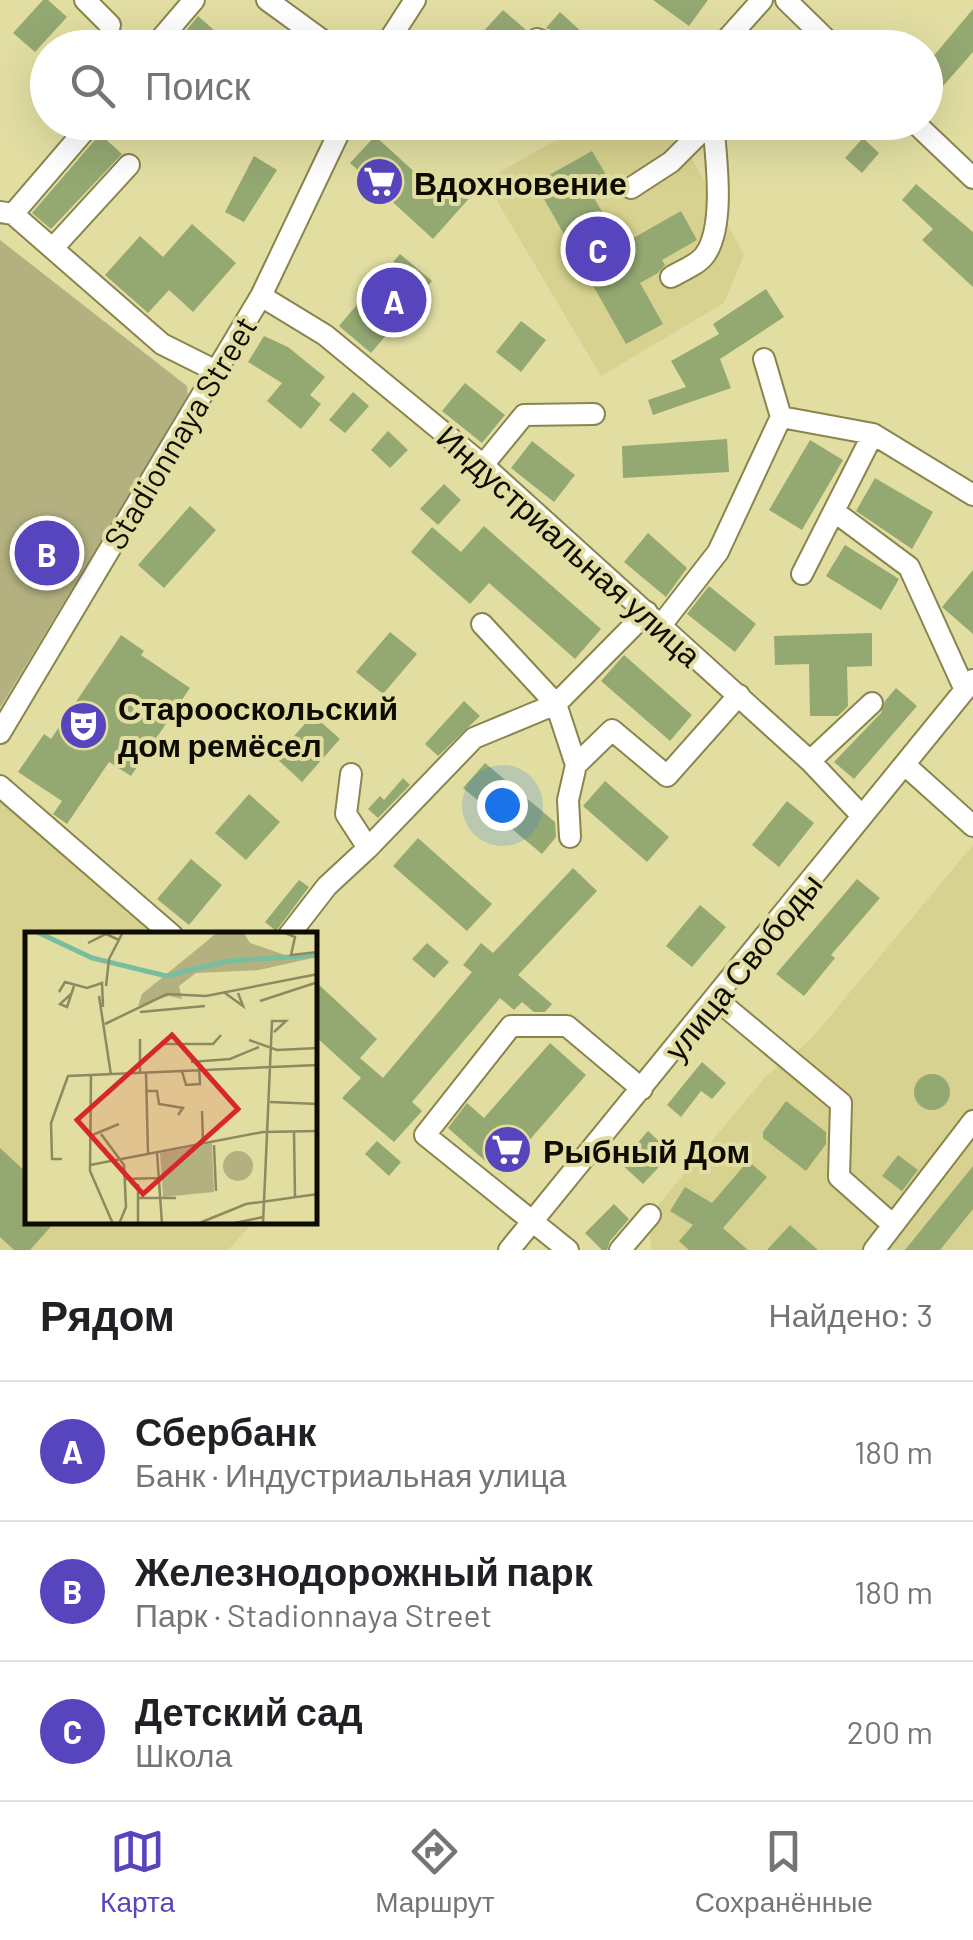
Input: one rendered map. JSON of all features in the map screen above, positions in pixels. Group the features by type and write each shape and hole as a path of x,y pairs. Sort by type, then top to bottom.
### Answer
{"street":[{"path":"84,0 110,25"},
{"path":"168,30 194,0"},
{"path":"267,0 309,30"},
{"path":"396,30 415,0"},
{"path":"736,30 762,0"},
{"path":"786,0 817,30"},
{"path":"75,140 6,213 54,248 162,344 214,370"},
{"name":"Stadionnaya Street","path":"0,734 261,296 335,140"},
{"path":"630,188 671,162 694,140"},
{"path":"670,277 703,257 716,232 714,140"},
{"path":"933,140 973,178"},
{"path":"54,248 129,165"},
{"name":"Индустриальная улица","path":"261,296 325,335 483,465 738,695 862,816"},
{"path":"291,932 328,886 474,738 556,704 654,618 718,552 781,417 764,359"},
{"path":"483,465 524,416 594,414"},
{"path":"781,417 873,434 973,495"},
{"path":"802,574 873,434"},
{"path":"835,512 909,567 969,685"},
{"path":"482,624 556,704 576,765 568,800 570,838"},
{"name":"улица Свободы","path":"509,1250 969,685"},
{"path":"576,765 612,730 666,776 738,695"},
{"path":"810,762 872,703"},
{"path":"905,765 973,826"},
{"path":"350,774 346,814 368,848"},
{"path":"0,786 169,932"},
{"path":"716,999 841,1103 839,1177 893,1225"},
{"path":"568,1250 425,1135 511,1026 567,1026 642,1089"},
{"path":"874,1250 973,1122"},
{"path":"620,1250 650,1215"}],"shaded area":[{"path":"556,140 682,140 744,255 724,303 601,376 485,181"},
{"path":"0,240 187,386 188,397 0,708"},
{"path":"0,798 157,932 25,932 25,1225 251,1225 228,1250 0,1250"},
{"path":"973,845 973,1250 651,1250 650,1215 766,1076 810,1040"}],"building":[{"path":"43,0 67,17 55,30 30,30 30,48 13,33"},
{"path":"653,0 708,0 689,26"},
{"path":"973,9 973,52 943,86 943,45"},
{"path":"503,10 526,30 485,30"},
{"path":"560,12 580,30 551,30 546,28"},
{"path":"198,16 214,30 187,30"},
{"path":"95,140 107,140 122,154 51,229 32,213"},
{"path":"371,140 379,140 441,196 455,180 472,195 433,239 350,163"},
{"path":"861,140 879,153 862,173 845,158"},
{"path":"592,151 608,178 589,189 621,245 681,211 697,240 662,260 665,265 658,273 640,283 663,324 626,344 535,183"},
{"path":"254,156 277,170 244,222 225,212"},
{"path":"916,184 973,232 973,287 922,240 933,229 902,200"},
{"path":"192,224 236,263 193,312 169,290 148,313 105,275 140,236 163,257"},
{"path":"400,254 432,281 371,353 339,326"},
{"path":"766,289 784,317 720,359 731,388 653,415 648,400 686,387 671,361 719,334 713,324"},
{"path":"521,321 546,340 521,372 496,352"},
{"path":"264,336 288,347 325,377 310,395 321,404 301,429 267,401 282,383 248,362"},
{"path":"465,383 505,415 482,443 442,411"},
{"path":"353,392 369,406 345,433 329,420"},
{"path":"388,431 408,450 390,468 371,450"},
{"path":"727,439 729,472 623,478 622,446"},
{"path":"810,440 843,460 802,530 769,510"},
{"path":"532,441 575,475 554,502 511,468"},
{"path":"875,478 933,512 912,549 856,511"},
{"path":"444,484 461,500 438,525 420,509"},
{"path":"190,506 216,530 164,588 138,565"},
{"path":"484,526 601,629 575,659 489,583 470,604 411,552 432,527 461,552"},
{"path":"648,533 687,568 666,597 624,562"},
{"path":"845,545 899,579 881,610 826,576"},
{"path":"973,570 973,634 942,607"},
{"path":"709,586 756,624 735,652 687,614"},
{"path":"390,632 417,654 383,694 356,672"},
{"path":"872,633 872,666 847,667 848,706 838,716 810,716 809,664 775,665 774,636"},
{"path":"121,635 144,651 141,655 190,688 131,776 109,762 67,824 53,814 62,801 18,772 44,734 51,739"},
{"path":"624,655 692,715 670,741 601,681"},
{"path":"896,688 917,706 854,779 834,762 881,713"},
{"path":"464,701 480,716 438,756 425,744"},
{"path":"313,715 340,739 302,782 275,757"},
{"path":"485,763 555,822 556,837 542,854 463,788"},
{"path":"403,778 410,785 378,818 368,809 380,796 384,800"},
{"path":"605,781 669,837 647,862 583,806"},
{"path":"249,794 280,822 246,860 215,833"},
{"path":"787,801 814,823 779,867 752,845"},
{"path":"418,838 492,904 467,931 393,866"},
{"path":"191,859 222,885 189,925 157,899"},
{"path":"573,868 597,891 518,975 552,1004 545,1012 534,1012 522,1002 514,1010 500,998 412,1102 422,1111 394,1142 342,1098 361,1078 318,1039 318,984 377,1039 360,1058 383,1078 472,972 463,965 481,943 493,953"},
{"path":"857,879 880,898 831,955 835,958 804,996 776,974"},
{"path":"299,880 309,887 276,931 265,922"},
{"path":"700,905 726,927 692,967 666,946"},
{"path":"427,943 449,962 434,978 412,959"},
{"path":"550,1043 586,1075 500,1174 448,1128 467,1103 484,1118"},
{"path":"702,1062 726,1083 712,1099 701,1091 681,1117 667,1105"},
{"path":"932,1074 945,1079 950,1092 945,1105 932,1110 919,1105 914,1092 919,1079"},
{"path":"786,1101 826,1132 826,1144 806,1171 763,1138 763,1132"},
{"path":"648,1131 672,1153 643,1184 620,1163"},
{"path":"377,1141 401,1162 389,1176 365,1154"},
{"path":"0,1148 25,1171 25,1225 52,1225 30,1250 14,1250 0,1237"},
{"path":"898,1155 918,1170 902,1191 882,1176"},
{"path":"748,1161 767,1177 723,1228 748,1250 689,1250 679,1241 693,1225 670,1211 685,1187 712,1203"},
{"path":"973,1166 973,1209 940,1250 905,1250"},
{"path":"614,1204 629,1219 607,1250 602,1250 585,1233"},
{"path":"790,1225 818,1250 767,1250"}],"place":[{"name":"Вдохновение","path":"379,182"},
{"name":"Детский сад","path":"598,249"},
{"name":"Сбербанк","path":"394,300"},
{"name":"Железнодорожный парк","path":"47,553"},
{"name":"Старооскольский дом ремёсел","path":"83,725"},
{"name":"Рыбный Дом","path":"508,1150"}]}
